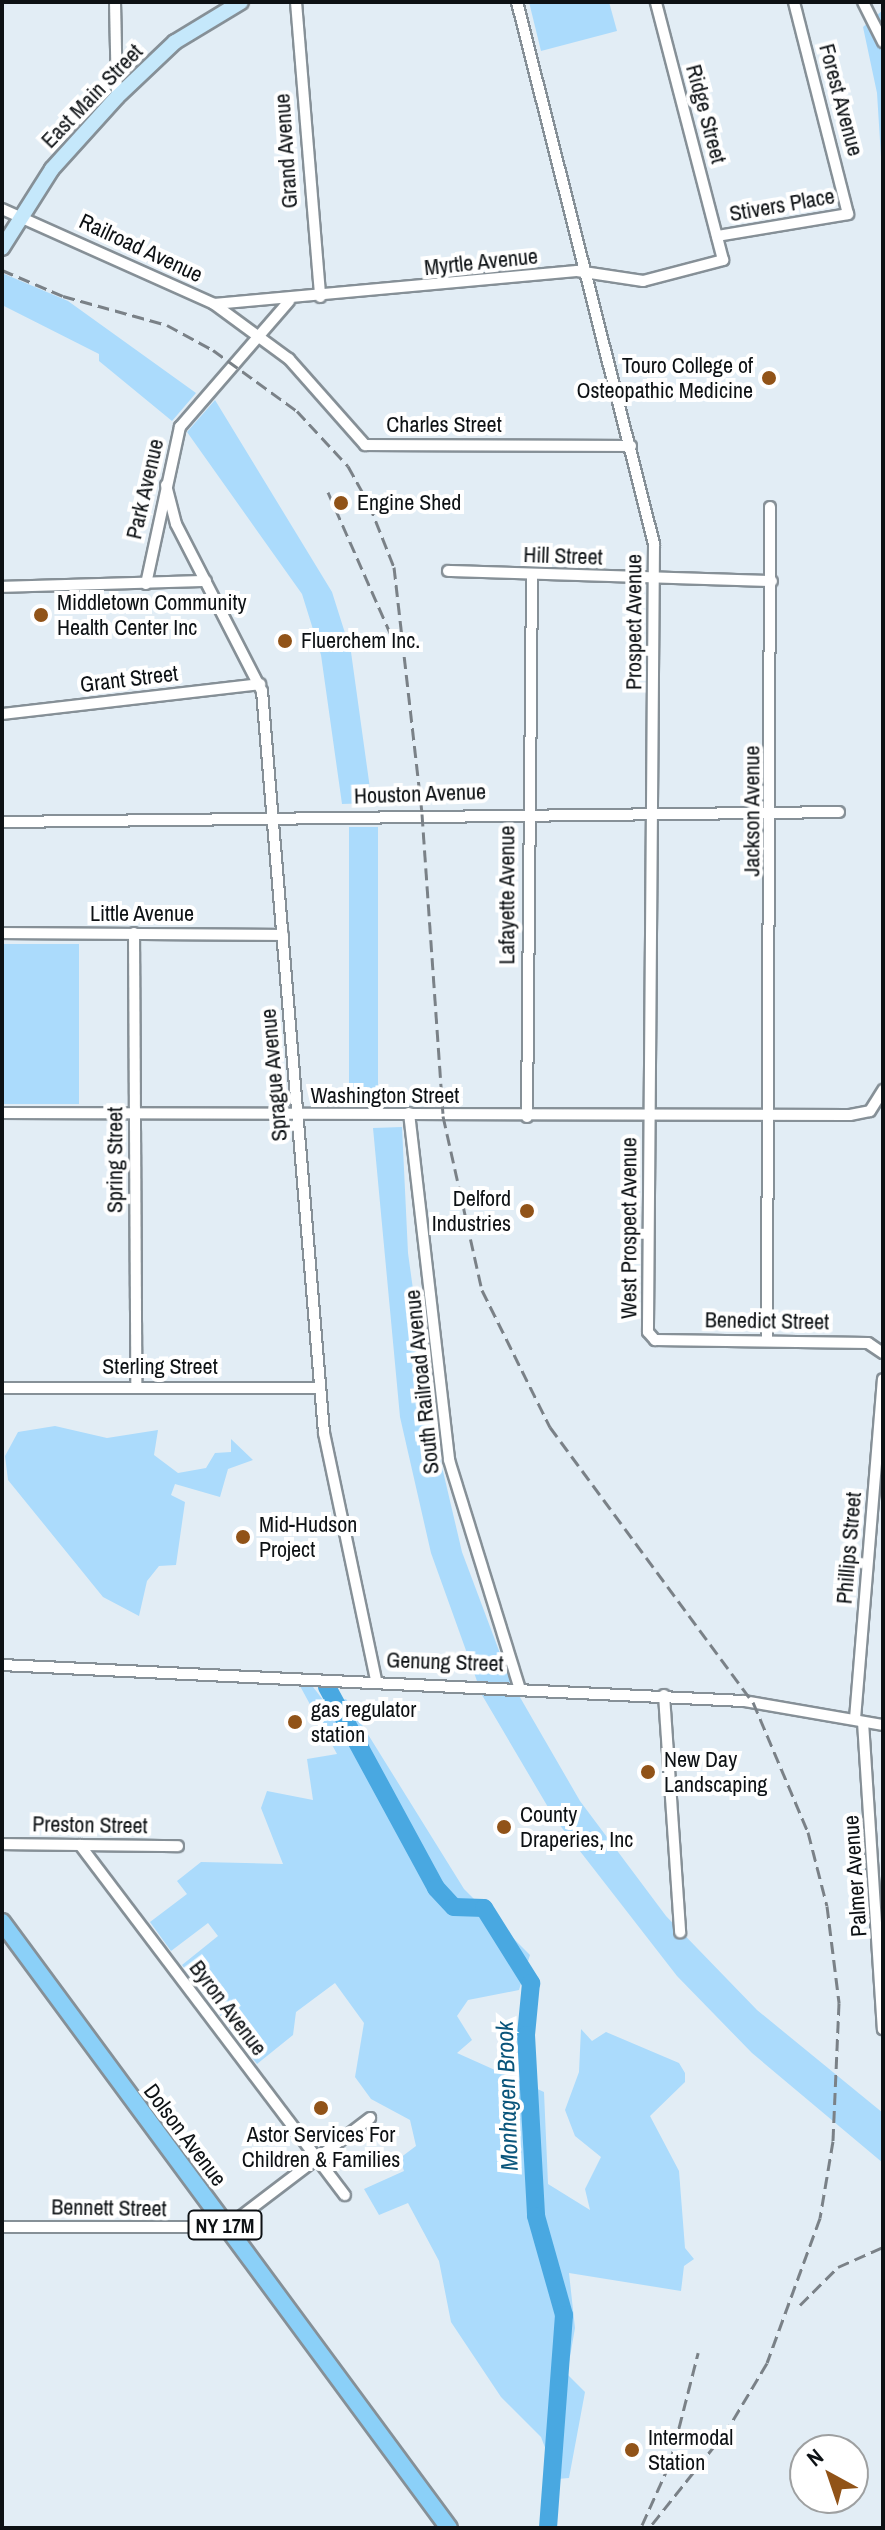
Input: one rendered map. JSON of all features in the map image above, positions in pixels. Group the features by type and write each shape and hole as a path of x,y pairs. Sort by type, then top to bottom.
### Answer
{"main road":[{"name":"East Main Street","path":"2,248 52,169 117,97 175,42 241,2"},
{"name":"Dolson Avenue","path":"2,1922 449,2528"}],"street":[{"path":"115,2 117,97"},
{"name":"Grand Avenue","path":"296,2 320,297"},
{"name":"Prospect Avenue","path":"517,2 631,446 656,579 649,1116"},
{"name":"Ridge Street","path":"656,2 717,236"},
{"name":"Forest Avenue","path":"794,2 848,209"},
{"path":"863,2 883,42"},
{"name":"Railroad Avenue","path":"2,209 214,304 257,334"},
{"name":"Stivers Place","path":"717,236 846,217 848,209"},
{"name":"Myrtle Avenue","path":"214,304 289,301 588,273 643,281 719,262 717,236"},
{"path":"257,334 289,301"},
{"name":"Charles Street","path":"257,334 310,379 365,445 631,446"},
{"name":"Park Avenue","path":"146,584 180,427 257,334"},
{"name":"Sprague Avenue","path":"166,485 176,524 260,684 319,1388 376,1680"},
{"name":"Jackson Avenue","path":"767,1341 772,815 770,507"},
{"name":"Hill Street","path":"448,571 532,576 772,581"},
{"name":"Lafayette Avenue","path":"527,1117 526,810 532,576"},
{"path":"2,587 206,581"},
{"name":"Grant Street","path":"2,714 260,684"},
{"name":"Houston Avenue","path":"2,822 526,810 772,815 839,812"},
{"name":"Little Avenue","path":"2,933 283,935"},
{"name":"Spring Street","path":"134,933 136,1387"},
{"path":"768,1116 865,1113 883,1090"},
{"name":"Washington Street","path":"2,1113 768,1116"},
{"name":"South Railroad Avenue","path":"409,1113 451,1473 519,1686"},
{"name":"West Prospect Avenue","path":"649,1116 652,1339"},
{"name":"Benedict Street","path":"652,1339 767,1341 882,1351"},
{"name":"Phillips Street","path":"859,1720 883,1379"},
{"name":"Sterling Street","path":"2,1388 319,1388"},
{"name":"Genung Street","path":"2,1665 519,1686 664,1695 883,1725"},
{"path":"664,1695 680,1932"},
{"name":"Palmer Avenue","path":"859,1720 883,2029"},
{"name":"Preston Street","path":"2,1844 178,1846"},
{"name":"Byron Avenue","path":"80,1845 345,2195"},
{"path":"227,2227 370,2118"},
{"name":"Bennett Street","path":"2,2227 227,2227"}],"shaded area":[{"path":"529,2 609,2 617,31 541,51"},
{"path":"883,10 883,189 877,93 863,27"},
{"path":"2,273 68,301 196,393 172,421 99,361 99,354 2,305"},
{"path":"215,400 332,592 351,652 372,803 342,804 321,655 302,594 187,432"},
{"path":"349,827 378,827 378,1109 349,1109"},
{"path":"2,944 79,944 79,1104 2,1104"},
{"path":"402,1127 408,1253 431,1420 462,1552 510,1680 580,1801 666,1916 757,2010 883,2113 883,2163 752,2053 677,1976 555,1819 482,1695 431,1553 400,1417 373,1128"},
{"path":"55,1426 107,1438 158,1430 154,1455 178,1473 206,1468 215,1453 231,1452 231,1439 253,1460 228,1469 220,1497 175,1484 171,1495 185,1502 176,1565 159,1566 147,1581 139,1616 103,1597 8,1480 5,1456 18,1432"},
{"path":"300,1686 313,1687 334,1714 334,1701 346,1699 464,1889 530,1955 519,1990 468,2000 457,2016 472,2040 457,2053 544,2092 548,2184 590,2210 585,2189 601,2157 575,2136 565,2110 579,2072 581,2029 592,2041 606,2032 679,2063 685,2073 685,2082 650,2116 679,2171 685,2248 694,2259 684,2266 681,2291 569,2273 575,2328 567,2374 585,2392 569,2478 557,2479 541,2437 501,2397 451,2322 439,2261 408,2203 379,2215 364,2189 404,2171 400,2158 416,2146 410,2120 371,2099 355,2077 364,2023 335,1983 296,2012 293,2035 257,2064 182,1965 218,1936 208,1923 171,1951 150,1922 187,1894 177,1881 201,1862 283,1864 261,1808 267,1791 313,1800 307,1759 337,1754"}],"waterway":[{"name":"Monhagen Brook","path":"327,1687 436,1888 454,1907 484,1908 531,1983 526,2035 536,2216 564,2315 548,2528"}],"railway":[{"path":"2,270 63,296 167,325 213,350 297,411 348,466 369,504 394,567 422,814 443,1116 482,1290 550,1427 753,1702 808,1832 827,1906 839,2003 833,2141 820,2218 767,2363 727,2430 649,2528"},
{"path":"328,492 399,653"},
{"path":"800,2305 838,2267 883,2247"},
{"path":"642,2525 670,2463 698,2353"}],"place":[{"name":"Touro College of Osteopathic Medicine","path":"769,378"},
{"name":"Engine Shed","path":"341,503"},
{"name":"Middletown Community Health Center Inc","path":"41,615"},
{"name":"Fluerchem Inc.","path":"285,641"},
{"name":"Delford Industries","path":"527,1211"},
{"name":"Mid-Hudson Project","path":"243,1537"},
{"name":"gas regulator station","path":"295,1722"},
{"name":"New Day Landscaping","path":"648,1772"},
{"name":"County Draperies, Inc","path":"504,1827"},
{"name":"Astor Services For Children & Families","path":"321,2108"},
{"name":"Intermodal Station","path":"632,2450"}]}
